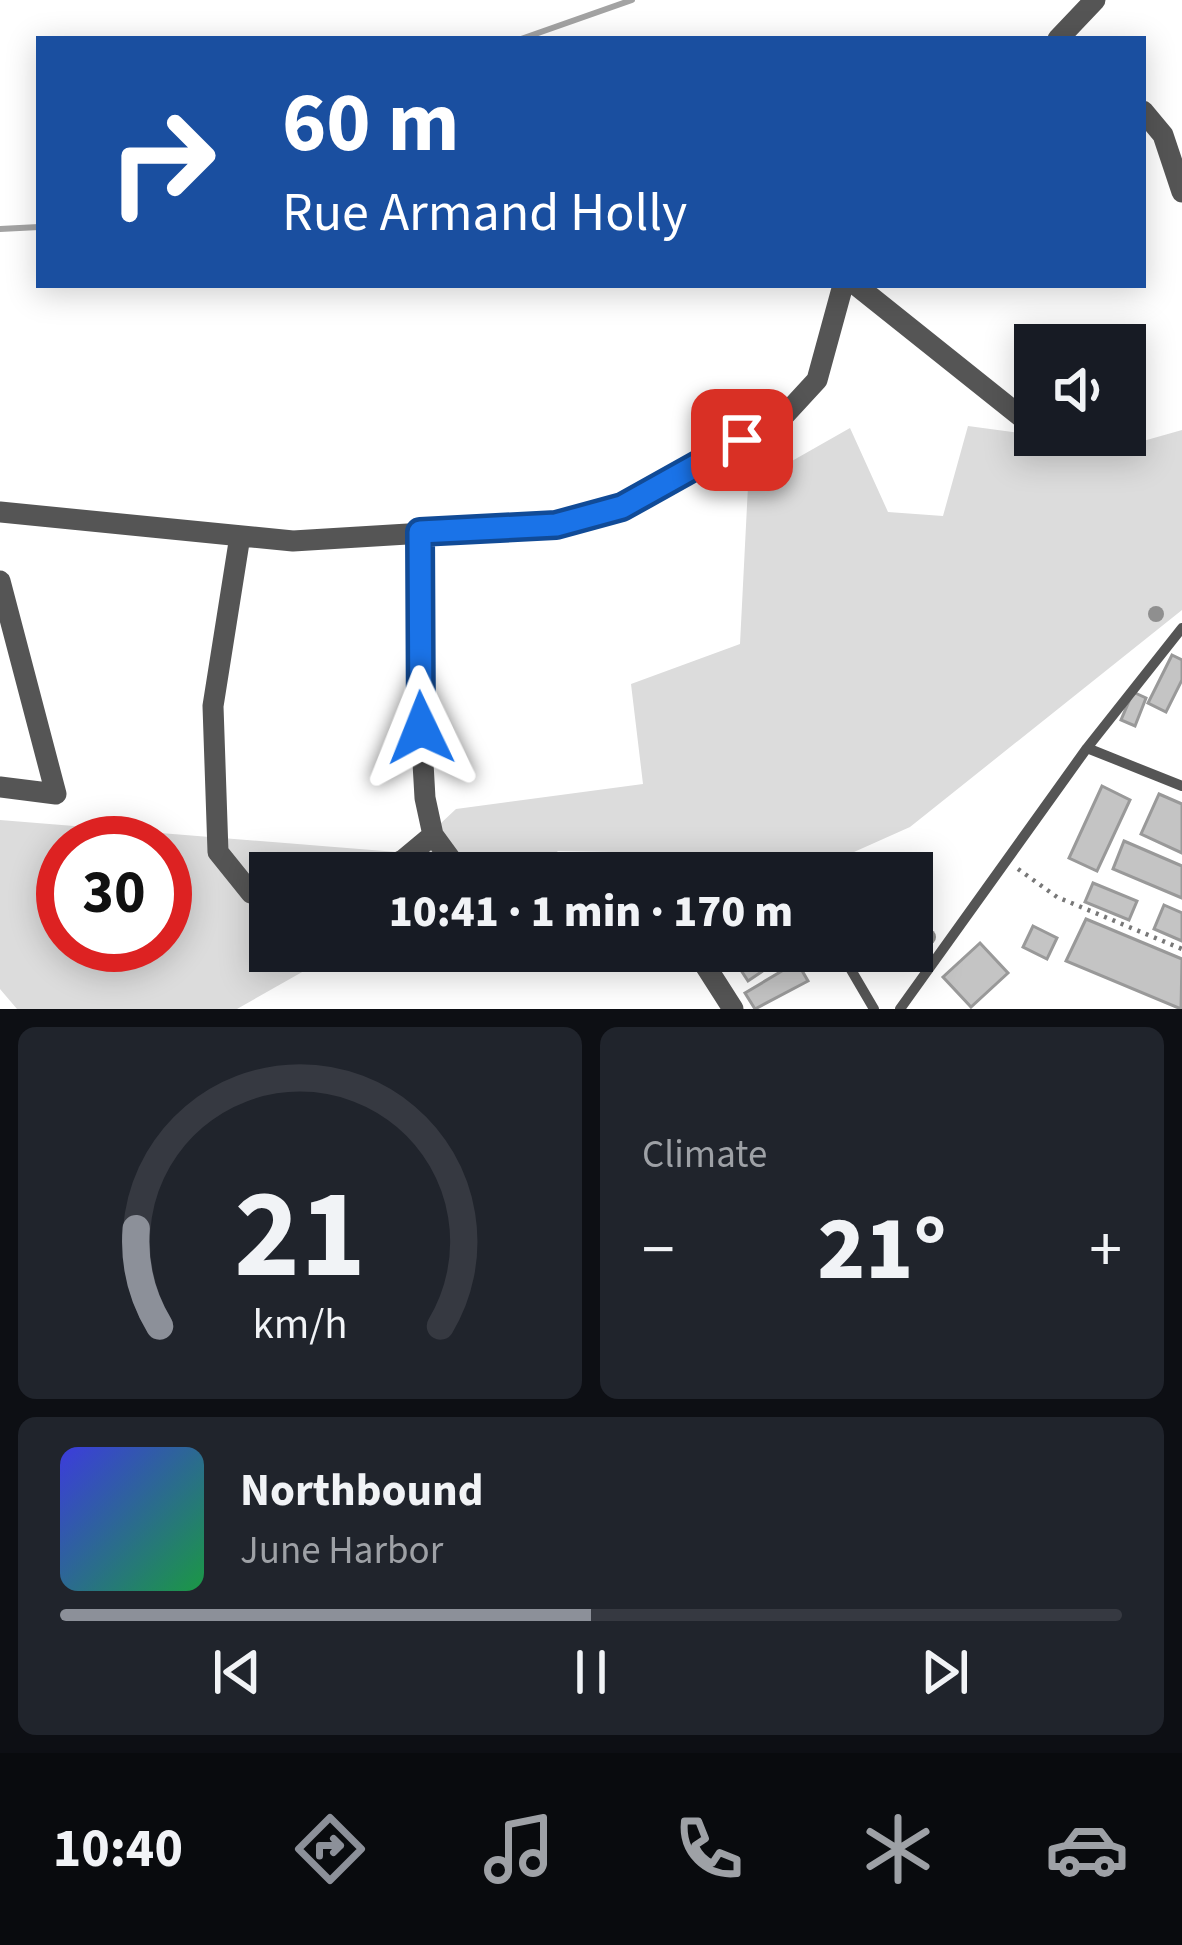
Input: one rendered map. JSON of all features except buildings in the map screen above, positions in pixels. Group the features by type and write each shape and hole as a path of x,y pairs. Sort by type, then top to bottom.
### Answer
{"street":[{"path":"1068,36 1095,0"},
{"path":"1146,115 1162,135 1182,192"},
{"path":"0,512 293,542 556,525 622,507 782,418 817,380 842,288"},
{"path":"860,288 1014,411"},
{"path":"420,532 419,693 425,798 433,835 445,852"},
{"path":"240,536 213,706 218,852 249,890"},
{"path":"0,580 56,794 0,787"},
{"path":"413,852 433,835"},
{"path":"710,972 734,1009"}],"lane":[{"path":"900,1009 1087,748 1182,628"},
{"path":"1087,748 1182,786"},
{"path":"852,972 874,1009"}],"path":[{"path":"1008,862 1057,897 1182,949"}],"shaded area":[{"path":"968,426 1014,432 1014,456 1146,456 1146,440 1182,430 1182,610 910,827 854,852 410,852 456,809 643,784 631,684 740,644 748,486 850,428 888,512 943,516"},
{"path":"0,820 36,823 36,972 192,972 192,835 397,852 249,852 249,972 302,972 237,1009 17,1009 0,989"}],"waterway":[{"path":"530,36 632,0"},
{"path":"0,229 36,227"}],"route":[{"path":"421,728 420,532 556,525 622,507 742,440"}]}
